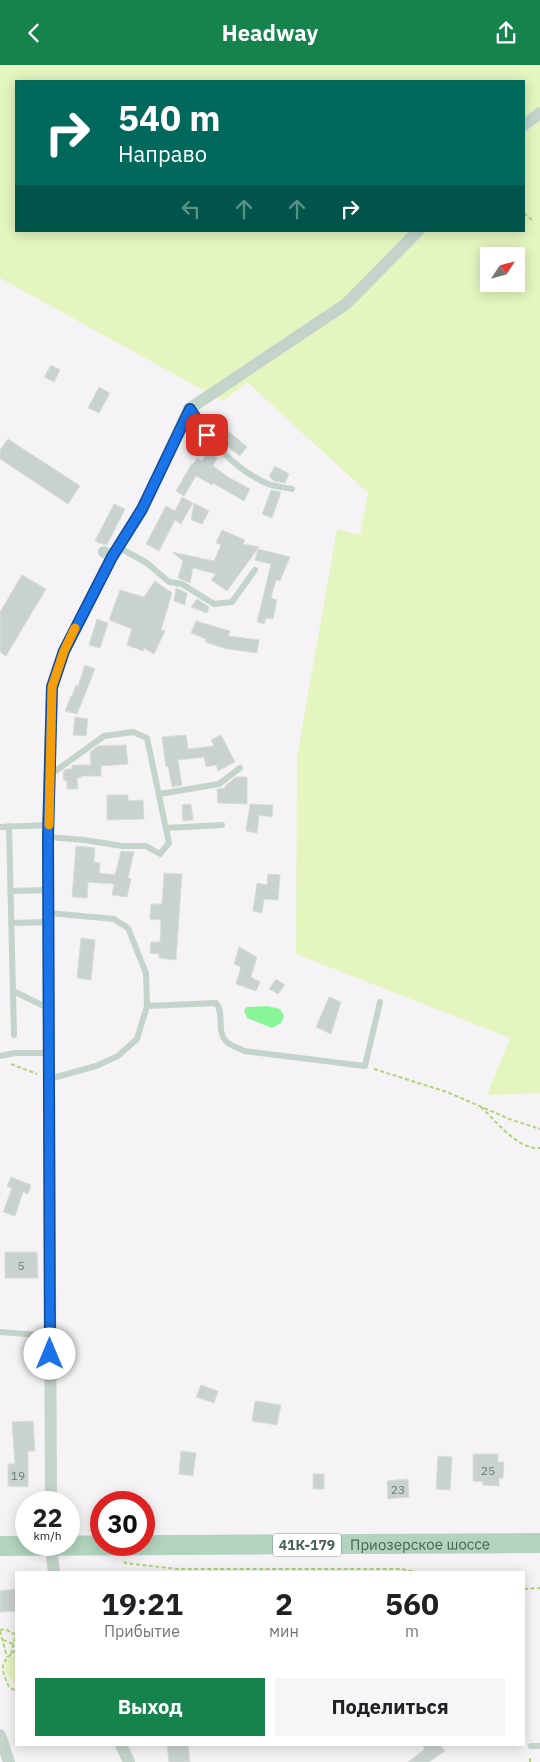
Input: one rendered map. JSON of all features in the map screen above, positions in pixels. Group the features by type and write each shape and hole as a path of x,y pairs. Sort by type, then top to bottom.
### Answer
{"main road":[{"name":"Приозерское шоссе","path":"155,1546 540,1543"},
{"name":"Приозерское шоссе","path":"0,1546 15,1546"}],"street":[{"path":"525,124 540,113"},
{"path":"51,1491 46,1078 49,1053 48,831 52,687 64,651 112,552 142,509 190,409 346,304 417,232"},
{"path":"52,1556 54,1571"},
{"path":"0,1735 9,1762"},
{"path":"121,1746 129,1762"}],"lane":[{"path":"190,409 207,435 239,468 267,484 292,489"},
{"path":"112,552 147,563 169,582 182,583 214,604 232,602 255,570"},
{"path":"0,827 9,826 48,831 84,840 122,846 146,846 160,854 170,843 147,739 133,732 104,736 49,776"},
{"path":"159,794 218,784 240,768"},
{"path":"166,829 222,825"},
{"path":"9,826 14,1035"},
{"path":"10,891 49,891"},
{"path":"11,923 49,918 114,919 128,928 146,973 148,1006 137,1039 118,1056 96,1066 46,1078"},
{"path":"13,991 49,1008"},
{"path":"148,1006 216,1003 220,1007 221,1033 226,1042 244,1051 365,1066 380,1002"},
{"path":"0,1056 15,1053 49,1053"},
{"path":"0,1332 50,1335"},
{"path":"531,1746 540,1747"}],"path":[{"path":"525,214 532,220"},
{"path":"9,1063 46,1078"},
{"path":"365,1066 448,1092 512,1120 540,1129"},
{"path":"479,1105 520,1144 532,1149 540,1148"},
{"path":"126,1556 126,1563 178,1569 402,1569 411,1571"},
{"path":"525,1589 540,1588"},
{"path":"7,1657 0,1631 5,1629 15,1634"},
{"path":"3,1640 15,1644 11,1654"},
{"path":"15,1651 4,1659 2,1666 9,1687 15,1690"}],"shaded area":[{"path":"0,65 540,65 540,1093 487,1095 510,1038 296,954 297,757 337,529 360,535 368,493 247,382 223,401 0,278"},
{"path":"267,1006 280,1009 284,1016 281,1023 272,1028 247,1018 244,1010 247,1007"},
{"path":"15,1655 15,1683 7,1675 5,1665 8,1659"}],"building":[{"path":"51,365 60,370 54,382 44,377"},
{"path":"99,387 110,393 99,413 88,408"},
{"path":"219,423 247,447 240,456 217,438 218,436 212,430"},
{"path":"8,439 80,486 68,504 0,459 0,450"},
{"path":"207,452 217,458 213,466 250,489 244,501 213,483 212,485 196,476 184,496 176,491 192,463 197,458 202,461"},
{"path":"275,466 289,474 285,483 274,481 269,476"},
{"path":"271,490 281,492 272,518 262,514"},
{"path":"182,497 193,503 181,524 175,520 159,551 146,544 166,506 175,511"},
{"path":"194,503 209,511 202,524 191,520"},
{"path":"114,504 125,509 107,545 102,544 95,541"},
{"path":"222,530 245,540 243,544 259,547 227,591 211,580 216,574 193,568 190,583 178,578 183,561 172,552 214,561 221,545 216,543"},
{"path":"258,549 290,557 280,581 276,580 271,598 277,600 273,619 266,618 264,624 257,622 271,564 255,560"},
{"path":"22,575 46,589 6,656 0,652 0,612"},
{"path":"155,581 172,593 161,630 165,631 154,654 144,648 143,651 127,645 132,629 109,620 120,590 144,597"},
{"path":"176,588 187,593 185,605 174,601"},
{"path":"197,599 209,607 207,613 191,607"},
{"path":"97,619 108,623 100,648 89,645"},
{"path":"196,621 230,631 228,636 259,640 257,653 227,649 205,642 206,639 191,633"},
{"path":"85,665 95,669 77,714 65,711 76,685 78,686"},
{"path":"75,717 88,719 86,736 73,735"},
{"path":"186,735 188,749 214,746 211,740 221,735 235,762 218,771 216,765 206,767 204,757 178,760 182,785 172,787 168,766 166,767 162,737"},
{"path":"126,745 128,764 101,766 101,776 81,776 81,778 77,778 78,789 67,789 67,780 64,781 63,772 66,769 72,769 72,765 91,765 90,752 98,746"},
{"path":"236,777 247,777 247,804 218,803 217,789 225,788"},
{"path":"107,795 128,795 128,801 143,800 144,819 107,820"},
{"path":"191,804 193,820 183,821 182,805"},
{"path":"250,804 273,805 272,817 259,815 257,833 246,831"},
{"path":"76,846 95,848 94,862 100,863 99,873 115,875 121,851 134,852 128,878 131,879 127,897 112,895 114,884 88,882 87,898 72,897"},
{"path":"164,873 182,874 176,960 159,958 159,954 150,953 151,942 160,942 161,920 150,919 151,904 162,904"},
{"path":"268,874 280,875 278,900 264,899 262,913 253,911 257,883 267,885"},
{"path":"81,938 95,940 91,980 77,978"},
{"path":"239,947 257,957 251,977 260,982 256,991 236,984 241,967 234,964"},
{"path":"276,979 285,985 278,994 269,989"},
{"path":"329,997 341,1002 331,1034 316,1027"},
{"path":"11,1177 31,1185 28,1194 23,1192 15,1216 3,1212 12,1188 7,1186"},
{"path":"5,1252 37,1252 38,1278 5,1278"},
{"path":"201,1385 218,1391 214,1403 196,1397"},
{"path":"255,1401 281,1405 277,1425 252,1421"},
{"path":"33,1421 35,1451 28,1451 28,1487 8,1486 8,1464 15,1464 12,1422"},
{"path":"181,1451 196,1453 193,1476 179,1474"},
{"path":"473,1454 498,1454 498,1462 504,1462 503,1478 499,1478 499,1486 483,1485 483,1482 473,1481"},
{"path":"438,1456 452,1457 450,1490 436,1489"},
{"path":"313,1474 324,1474 324,1489 313,1489"},
{"path":"408,1479 409,1497 388,1499 387,1481"},
{"path":"15,1589 15,1611 0,1612 0,1591"},
{"path":"167,1746 188,1746 190,1762 169,1762"},
{"path":"423,1746 441,1746 445,1751 429,1762 408,1762 425,1749"}],"slow traffic":[{"path":"49,825 52,687 64,651 75,628"}],"route":[{"path":"50,1354 48,837 52,687 64,651 112,557 142,509 190,409 207,435"}]}
